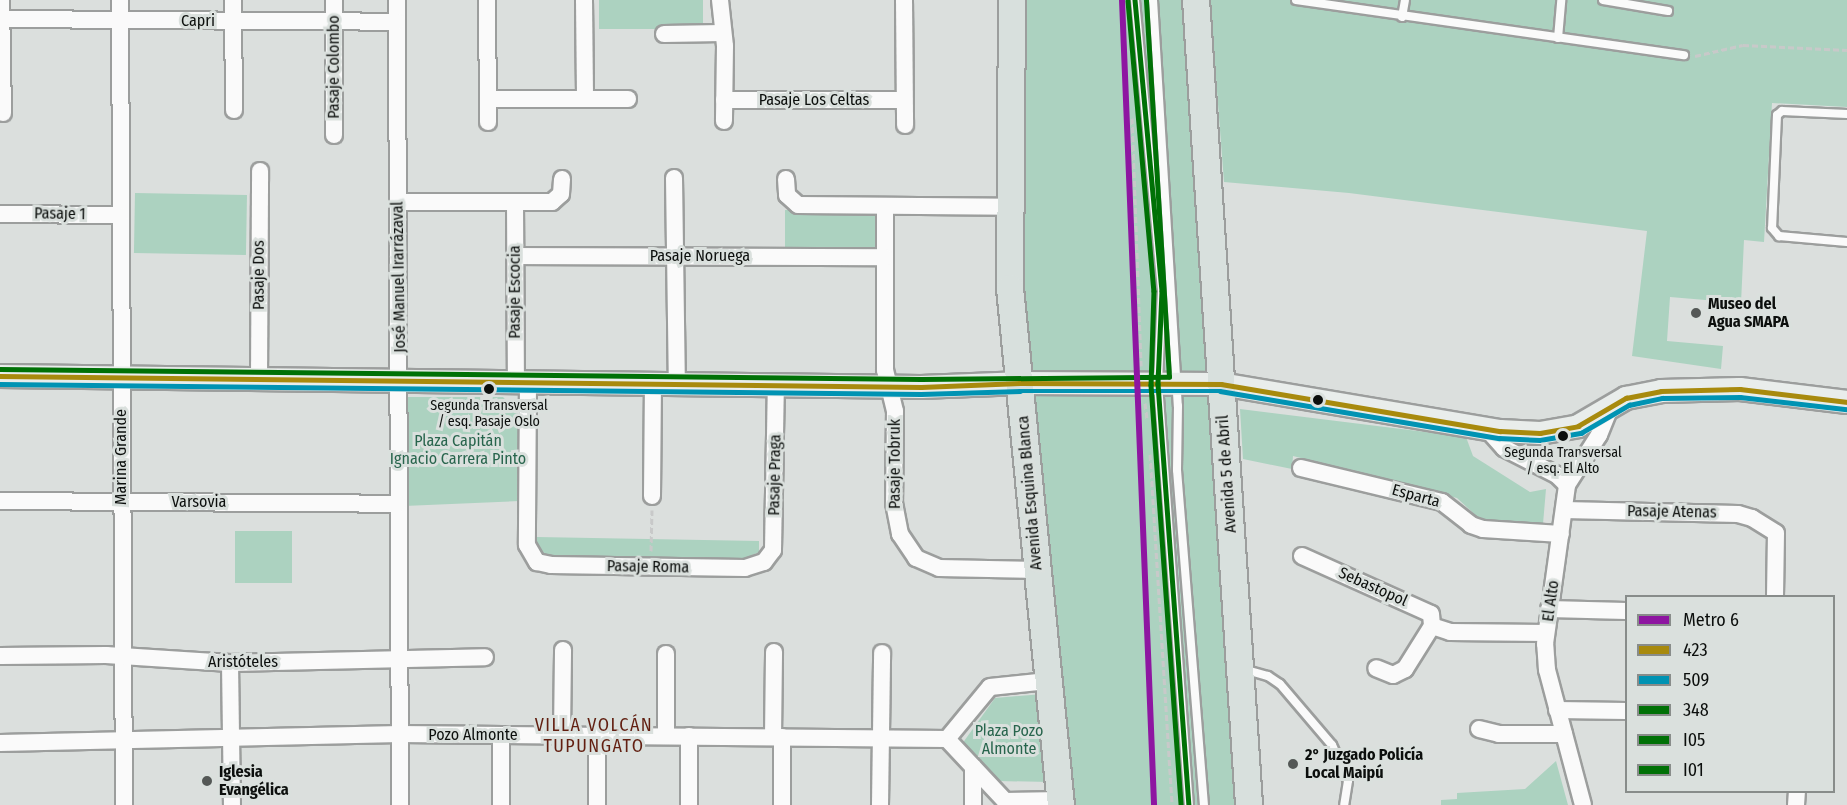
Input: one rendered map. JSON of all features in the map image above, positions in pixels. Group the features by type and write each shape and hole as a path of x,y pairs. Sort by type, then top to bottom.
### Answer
{"main road":[{"name":"Avenida Esquina Blanca","path":"1012,0 1010,288 1061,803"},
{"name":"Avenida 5 de Abril","path":"1197,0 1249,805"},
{"path":"0,376 891,387 1020,383 1221,384 1486,428 1553,432 1578,426 1611,405 1641,394 1711,388 1771,391 1847,402"}],"street":[{"path":"1,0 3,112"},
{"name":"Marina Grande","path":"120,0 120,656 124,805"},
{"path":"233,0 234,110"},
{"name":"Pasaje Colombo","path":"334,0 334,135"},
{"name":"José Manuel Irarrázaval","path":"397,0 400,805"},
{"path":"487,0 488,122"},
{"path":"584,0 585,99"},
{"path":"720,0 724,121"},
{"path":"904,0 905,124"},
{"name":"Capri","path":"1,19 397,22"},
{"path":"664,34 722,33"},
{"path":"488,99 628,99"},
{"name":"Pasaje Los Celtas","path":"724,100 904,100"},
{"name":"Pasaje Dos","path":"259,379 260,171"},
{"path":"674,178 677,384"},
{"path":"786,178 787,195 798,204 1010,207"},
{"path":"398,202 552,202 561,194 562,179"},
{"name":"Pasaje Escocia","path":"515,202 515,255 527,538 532,557"},
{"name":"Pasaje Tobruk","path":"885,206 885,370 891,387 895,411 894,503 900,534 910,551 923,563 939,568 1038,570"},
{"name":"Pasaje 1","path":"0,214 120,215"},
{"name":"Pasaje Noruega","path":"515,255 885,257"},
{"path":"652,496 653,384"},
{"name":"Pasaje Praga","path":"764,562 774,542 776,386"},
{"name":"El Alto","path":"1584,805 1557,710 1545,657 1546,633 1567,485 1599,435 1611,405"},
{"path":"1486,428 1504,448 1557,475 1567,485"},
{"name":"Esparta","path":"1301,468 1442,502 1471,525 1483,529 1561,534"},
{"name":"Varsovia","path":"0,501 398,504"},
{"name":"Pasaje Atenas","path":"1564,510 1738,514 1752,518 1776,533 1775,595"},
{"name":"Sebastopol","path":"1302,556 1427,611 1433,618 1432,626"},
{"name":"Pasaje Roma","path":"532,557 551,566 752,567 764,562"},
{"path":"1549,609 1625,611"},
{"path":"1377,668 1393,675 1402,672 1432,626 1450,632 1546,633"},
{"path":"562,735 563,650"},
{"path":"774,652 782,805"},
{"path":"880,805 882,652"},
{"path":"666,654 666,736"},
{"name":"Aristóteles","path":"0,656 120,656 230,663 382,661 399,656 485,657"},
{"path":"230,663 232,805"},
{"path":"1048,681 990,687 947,739 1008,802 1061,803"},
{"path":"1557,710 1625,711"},
{"path":"1479,729 1499,734 1564,734"},
{"name":"Pozo Almonte","path":"0,743 400,734 947,739"},
{"path":"501,735 501,805"},
{"path":"597,736 597,805"},
{"path":"689,736 689,805"},
{"path":"973,767 973,805"}],"lane":[{"path":"1135,0 1162,291 1204,805"},
{"path":"1153,0 1188,805"},
{"path":"1296,0 1402,17 1684,55"},
{"path":"1402,17 1405,0"},
{"path":"1558,38 1561,0"},
{"path":"1603,0 1668,11"},
{"path":"1847,114 1782,111 1777,115 1772,228 1779,236 1847,242"},
{"path":"1240,669 1260,673 1280,684 1332,745 1348,781 1344,805"}],"path":[{"path":"1684,55 1707,55 1716,49 1743,45 1847,50"},
{"path":"651,567 652,496"}],"green space":[{"path":"599,0 703,0 703,29 599,29"},
{"path":"1021,0 1185,0 1243,805 1071,805 1021,285"},
{"path":"1210,0 1847,0 1847,107 1772,103 1764,242 1744,240 1741,303 1670,297 1667,341 1723,346 1721,369 1632,356 1647,231 1349,193 1224,182"},
{"path":"135,193 247,195 246,255 134,253"},
{"path":"785,210 875,210 875,250 785,250"},
{"name":"Plaza Capitán Ignacio Carrera Pinto","path":"405,397 503,397 520,416 519,501 404,506"},
{"path":"1240,409 1466,437 1473,456 1530,492 1546,489 1543,524 1484,523 1457,498 1293,456 1292,469 1243,459"},
{"path":"235,531 292,531 292,583 235,583"},
{"path":"537,537 759,541 759,552 744,559 550,558 537,551"},
{"name":"Plaza Pozo Almonte","path":"1043,694 1050,782 998,781 962,744 995,698"},
{"path":"1556,761 1568,805 1441,805 1441,800 1457,799 1457,793 1525,789"}],"metro line":[{"name":"6","path":"1122,0 1154,805"}],"transit line":[{"name":"I05","path":"1135,0 1162,291 1158,384 1189,805"},
{"name":"348","path":"0,369 921,379 1169,377 1146,0"},
{"name":"I01","path":"1128,1 1154,291 1151,385 1181,805"},
{"name":"423","path":"0,376 921,387 1020,383 1221,384 1500,431 1540,433 1578,426 1626,398 1661,391 1740,389 1847,402"},
{"name":"509","path":"0,384 921,394 1020,391 1220,391 1499,438 1540,440 1581,433 1629,405 1662,398 1740,397 1846,409"}],"place":[{"name":"Museo del Agua SMAPA","path":"1696,313"},
{"name":"Segunda Transversal / esq. Pasaje Oslo","path":"489,389"},
{"name":"Segunda Transversal / esq. El Alto","path":"1563,436"},
{"name":"2° Juzgado Policía Local Maipú","path":"1293,764"},
{"name":"Iglesia Evangélica","path":"207,781"}],"district":[{"name":"VILLA VOLCÁN TUPUNGATO","path":"594,736"}]}
